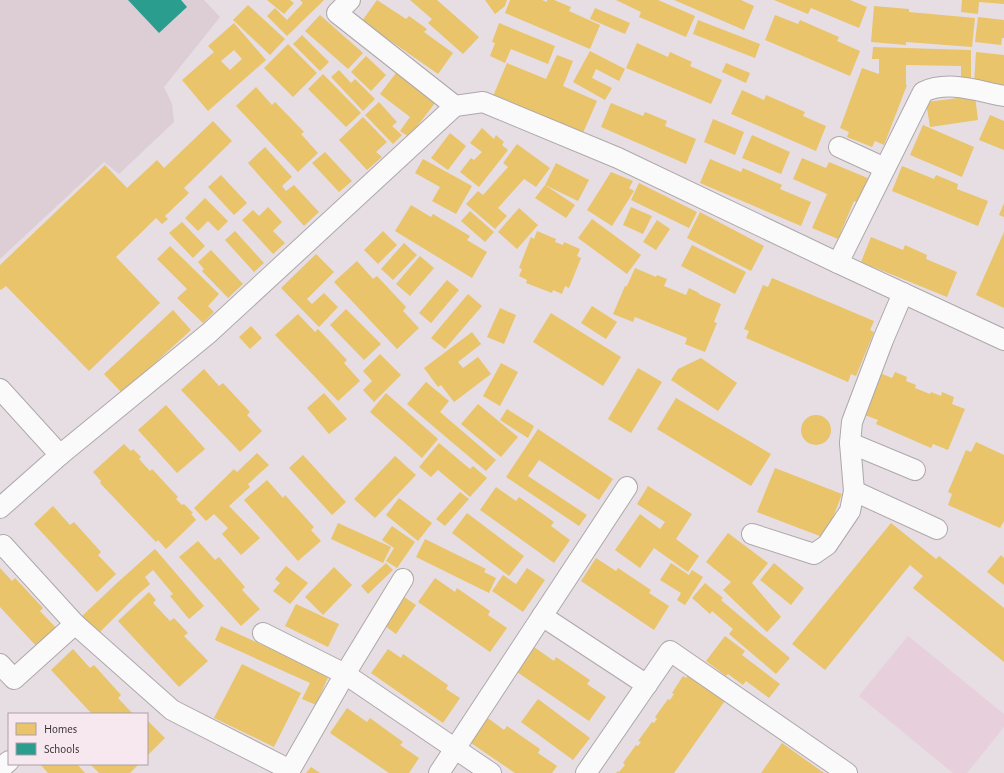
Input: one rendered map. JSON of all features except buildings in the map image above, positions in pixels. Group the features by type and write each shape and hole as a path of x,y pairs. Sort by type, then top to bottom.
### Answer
{"street":[{"path":"350,0 338,13 455,106"},
{"path":"838,263 923,92 934,87 957,86 1004,96"},
{"path":"0,508 60,455 209,333 455,106 483,102 618,158 1004,340"},
{"path":"839,147 885,168"},
{"path":"752,534 814,554 827,545 850,510 854,491 850,443 852,422 883,340 903,293"},
{"path":"0,389 60,455"},
{"path":"850,443 915,470"},
{"path":"439,773 627,487"},
{"path":"854,491 937,529"},
{"path":"0,547 3,545 75,624 172,710 290,770 345,674 403,579"},
{"path":"542,616 647,685"},
{"path":"0,664 14,679 75,624"},
{"path":"263,633 345,674 491,773"},
{"path":"586,773 670,651 848,773"},
{"path":"0,769 8,761"}],"shaded area":[{"path":"0,0 204,0 220,17 164,87 172,104 174,122 119,174 104,162 0,259"},
{"path":"908,636 1004,714 1004,727 967,773 953,773 859,696"}]}
